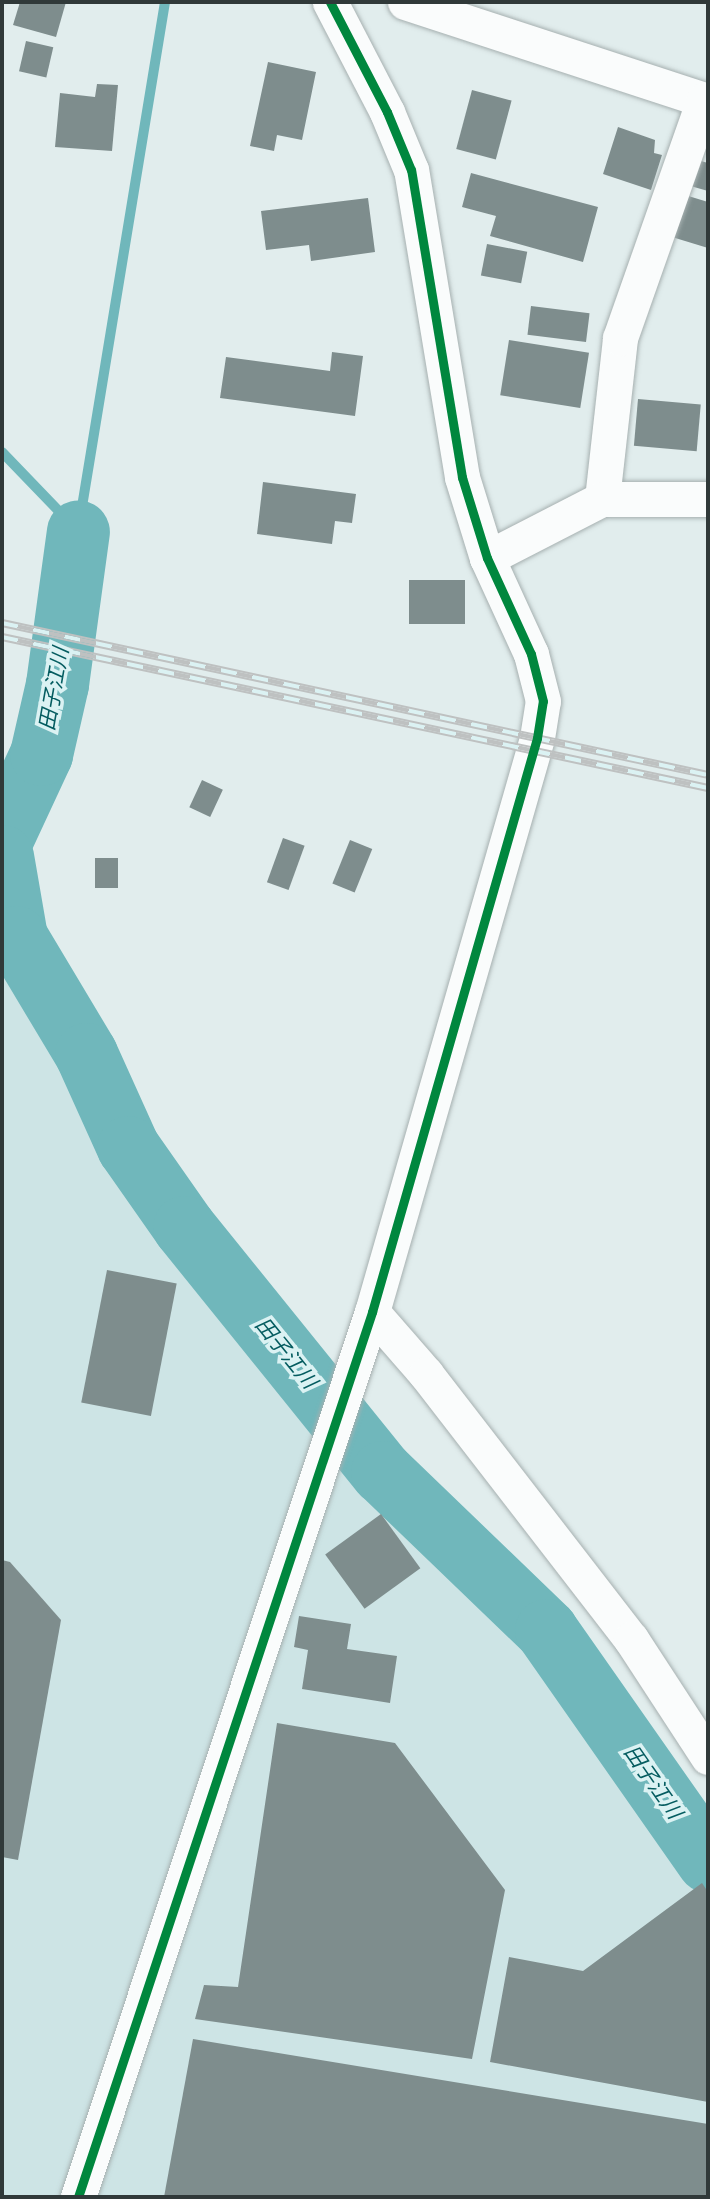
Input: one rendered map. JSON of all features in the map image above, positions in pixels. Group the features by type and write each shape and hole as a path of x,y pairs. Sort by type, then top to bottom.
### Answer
{"street":[{"path":"78,2197 372,1312 537,738 543,701 531,654 487,558 462,477 411,170 387,112 330,2"},
{"path":"405,2 706,101 620,338 602,499"},
{"path":"487,558 602,499 708,499"},
{"path":"372,1312 426,1374 631,1639 708,1757"}],"shaded area":[{"path":"2,852 39,970 172,1224 367,1416 708,1869 708,2197 2,2197"}],"building":[{"path":"20,2 66,2 56,37 13,25"},
{"path":"26,41 53,47 46,78 19,71"},
{"path":"268,62 316,72 302,140 277,135 274,151 250,146"},
{"path":"97,84 118,85 112,151 55,147 60,93 95,97"},
{"path":"472,90 512,101 496,160 456,149"},
{"path":"618,127 655,140 654,153 662,155 651,190 603,174"},
{"path":"694,159 708,163 708,191 687,185"},
{"path":"471,173 598,207 583,262 490,236 496,216 462,207"},
{"path":"685,195 708,202 708,248 672,237"},
{"path":"368,198 375,252 311,261 309,245 266,250 261,211"},
{"path":"487,244 527,252 521,283 481,275"},
{"path":"531,306 590,313 586,342 527,335"},
{"path":"509,340 589,353 580,408 500,395"},
{"path":"332,352 363,356 355,416 220,398 226,357 330,371"},
{"path":"638,399 701,404 697,451 634,446"},
{"path":"263,482 356,494 352,523 335,521 332,544 257,534"},
{"path":"409,580 465,580 465,624 409,624"},
{"path":"202,780 223,790 210,817 189,807"},
{"path":"283,838 305,846 289,890 267,882"},
{"path":"350,840 372,849 355,893 332,884"},
{"path":"95,858 118,858 118,888 95,888"},
{"path":"107,1270 177,1284 151,1416 81,1403"},
{"path":"381,1514 420,1568 365,1609 325,1555"},
{"path":"2,1560 10,1562 61,1620 18,1860 2,1857"},
{"path":"299,1616 351,1624 347,1649 397,1656 390,1703 302,1689 308,1650 294,1647"},
{"path":"277,1723 395,1743 505,1890 472,2059 195,2019 204,1985 238,1987"},
{"path":"702,1883 708,1892 708,2102 490,2062 509,1957 583,1971"},
{"path":"193,2039 708,2124 708,2197 164,2197"}],"waterway":[{"path":"78,531 165,2"},
{"path":"2,452 78,531"},
{"name":"田子江川","path":"2,838 41,754 57,684 78,531"},
{"name":"田子江川","path":"2,856 16,937 86,1054 128,1147 184,1227 382,1472 546,1630 708,1861"}],"railway":[{"path":"2,623 708,775"},
{"path":"2,637 708,788"}],"cycle path":[{"path":"78,2197 372,1312 537,738 543,701 531,654 487,558 462,477 411,170 387,112 330,2"}]}
